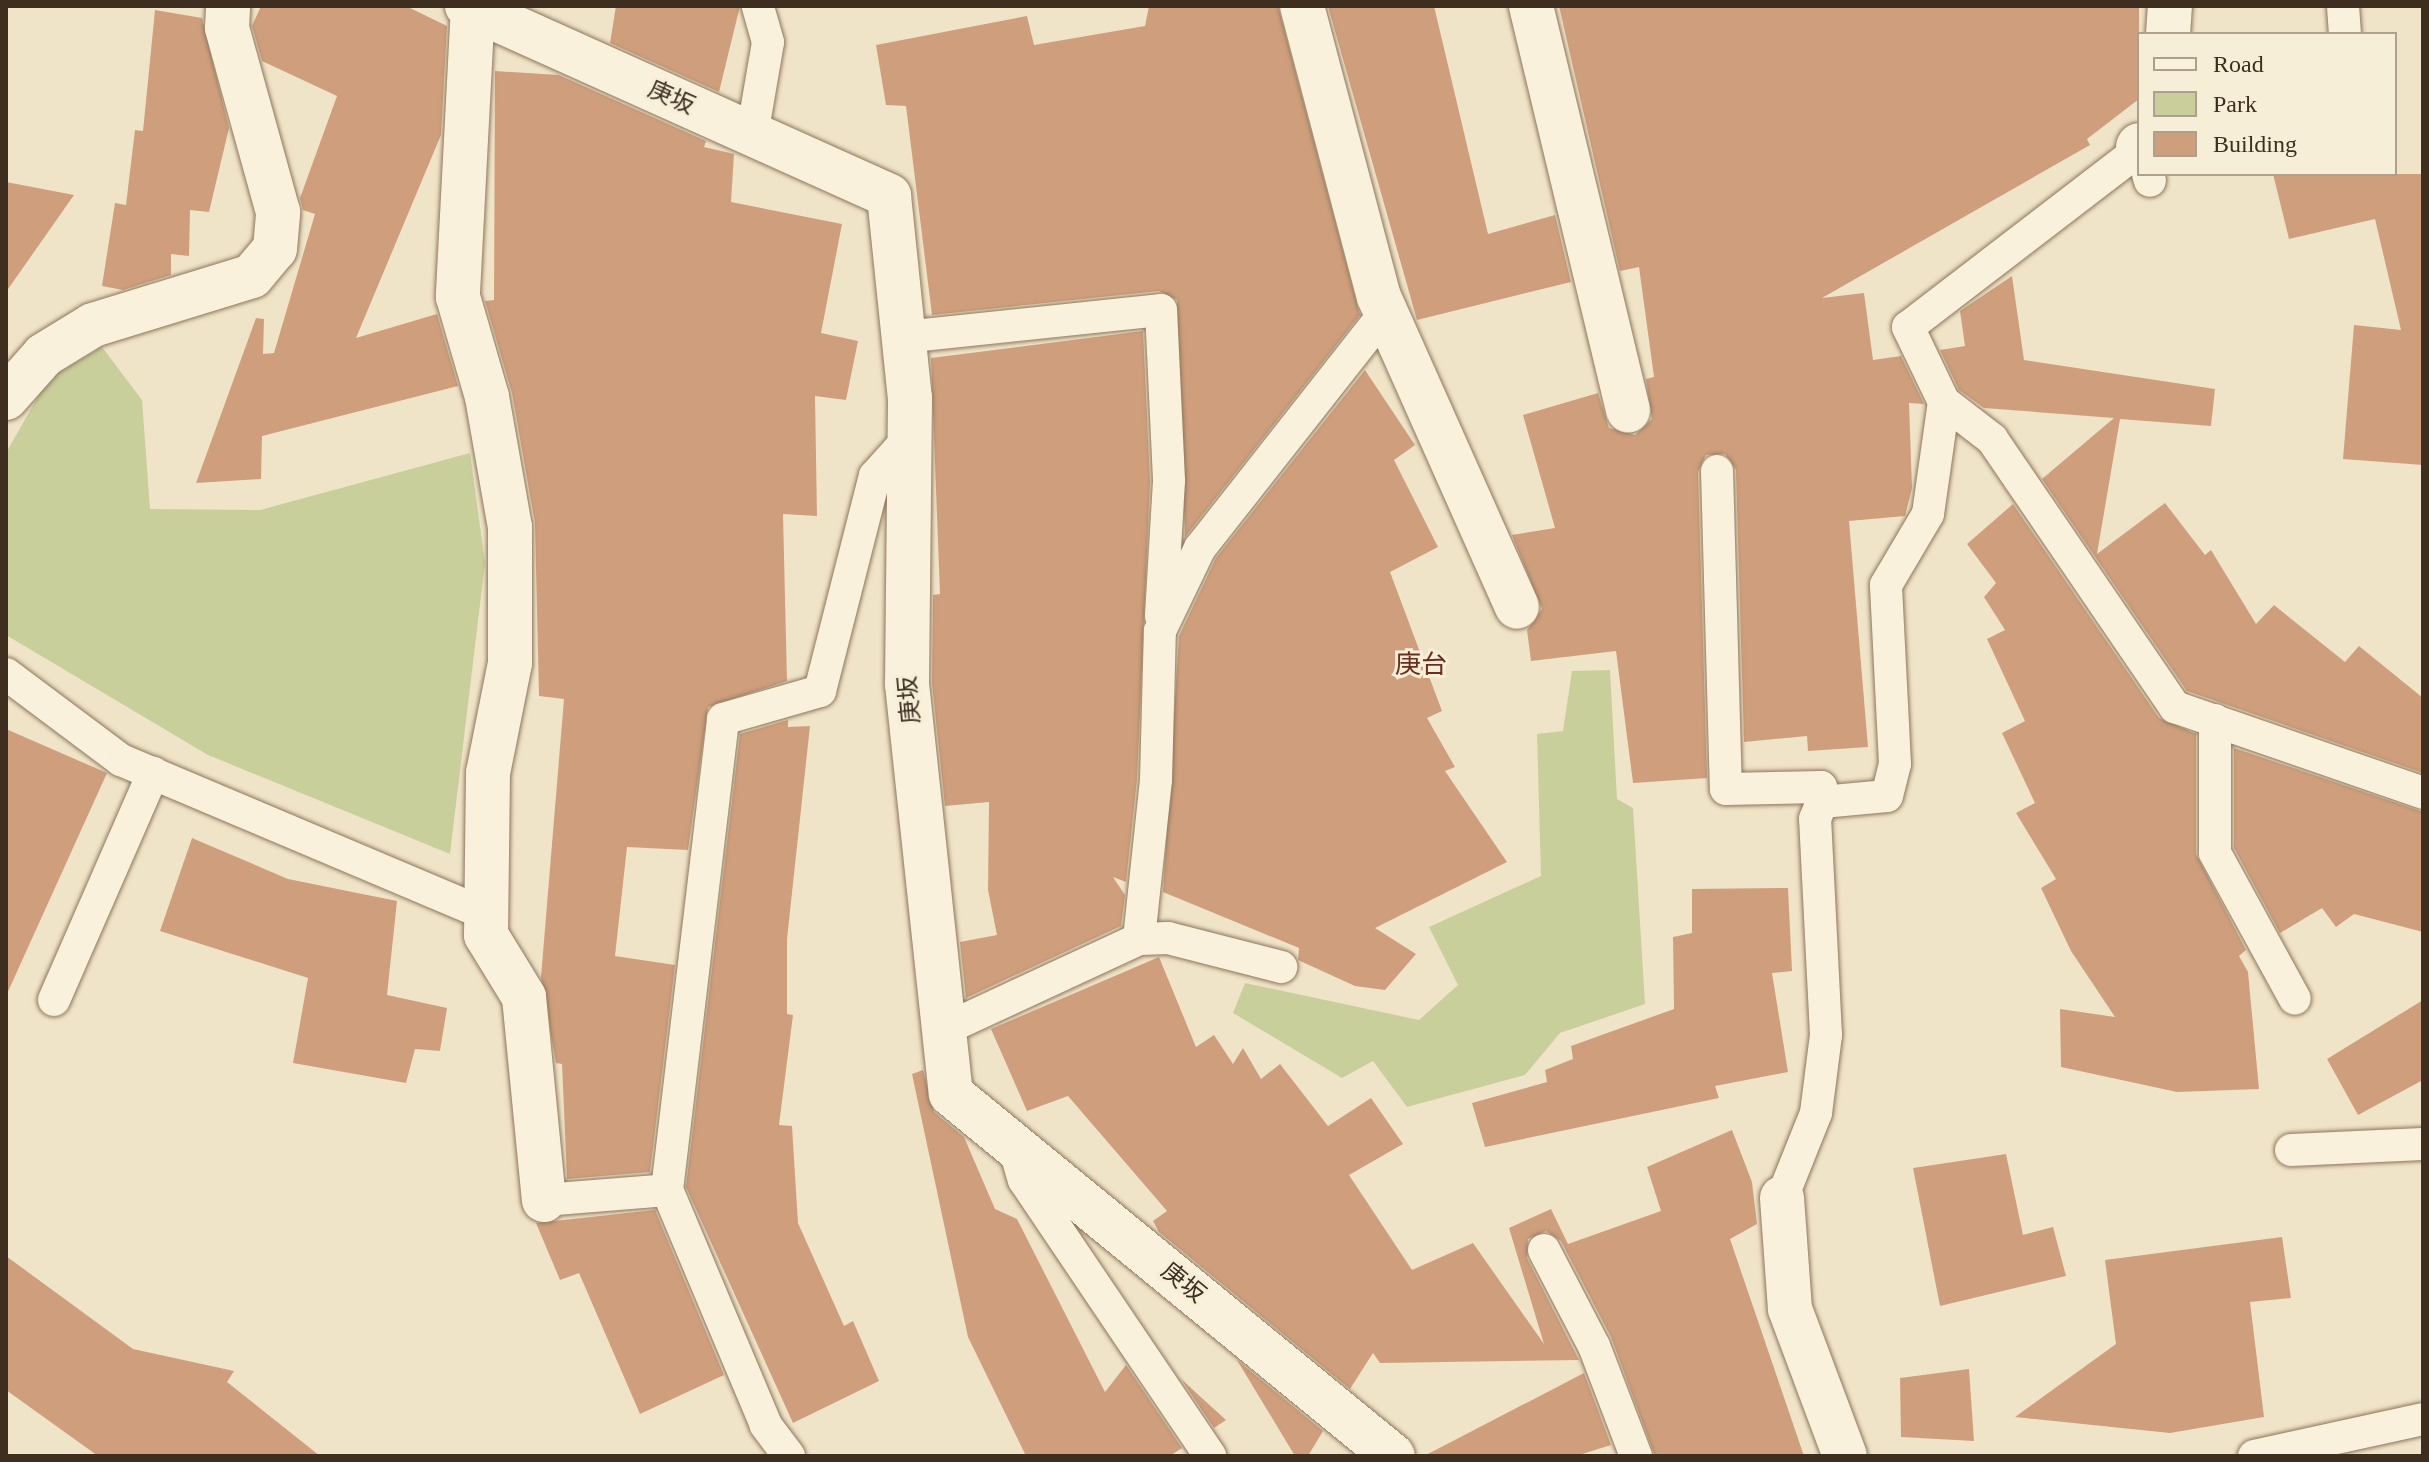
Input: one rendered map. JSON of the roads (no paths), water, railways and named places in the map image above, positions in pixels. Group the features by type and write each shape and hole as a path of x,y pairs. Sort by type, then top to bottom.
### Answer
{"street":[{"path":"6,398 44,355 93,325 252,276 275,249 278,212 227,28 228,6"},
{"path":"1302,6 1386,312 1517,607"},
{"path":"1531,6 1628,411"},
{"path":"2168,32 2170,6"},
{"path":"471,7 458,297 487,397 510,527 510,663 488,773 486,935 524,997 544,1200"},
{"name":"庚坂","path":"471,7 889,196 904,337 910,437 907,684 951,1094 1393,1456"},
{"path":"1782,1198 1790,1309 1845,1456"}],"lane":[{"path":"752,135 768,42 758,6"},
{"path":"2137,163 1908,327 1944,402 1992,439 2175,707 2423,793"},
{"path":"904,337 1161,310 1169,481 1160,631 1156,780 1139,939"},
{"path":"1160,631 1200,548 1386,312"},
{"path":"1822,802 1887,796 1895,764 1886,585 1928,514 1944,402"},
{"path":"789,1456 766,1425 667,1190 723,719 820,691 875,476 910,437"},
{"path":"1717,471 1726,789 1821,787 1822,802 1813,850 1826,1035 1816,1113 1782,1198"},
{"path":"6,674 121,760 485,914"},
{"path":"2215,720 2215,853 2295,999"},
{"path":"54,1000 153,773"},
{"path":"945,1029 1139,939 1168,938 1281,967"},
{"path":"2291,1150 2423,1144"},
{"path":"1014,1146 1024,1180 1210,1456"},
{"path":"544,1200 667,1190"},
{"path":"1544,1250 1594,1346 1636,1456"},
{"path":"2254,1456 2423,1419"}],"district":[{"name":"庚台","path":"1421,665"}]}
